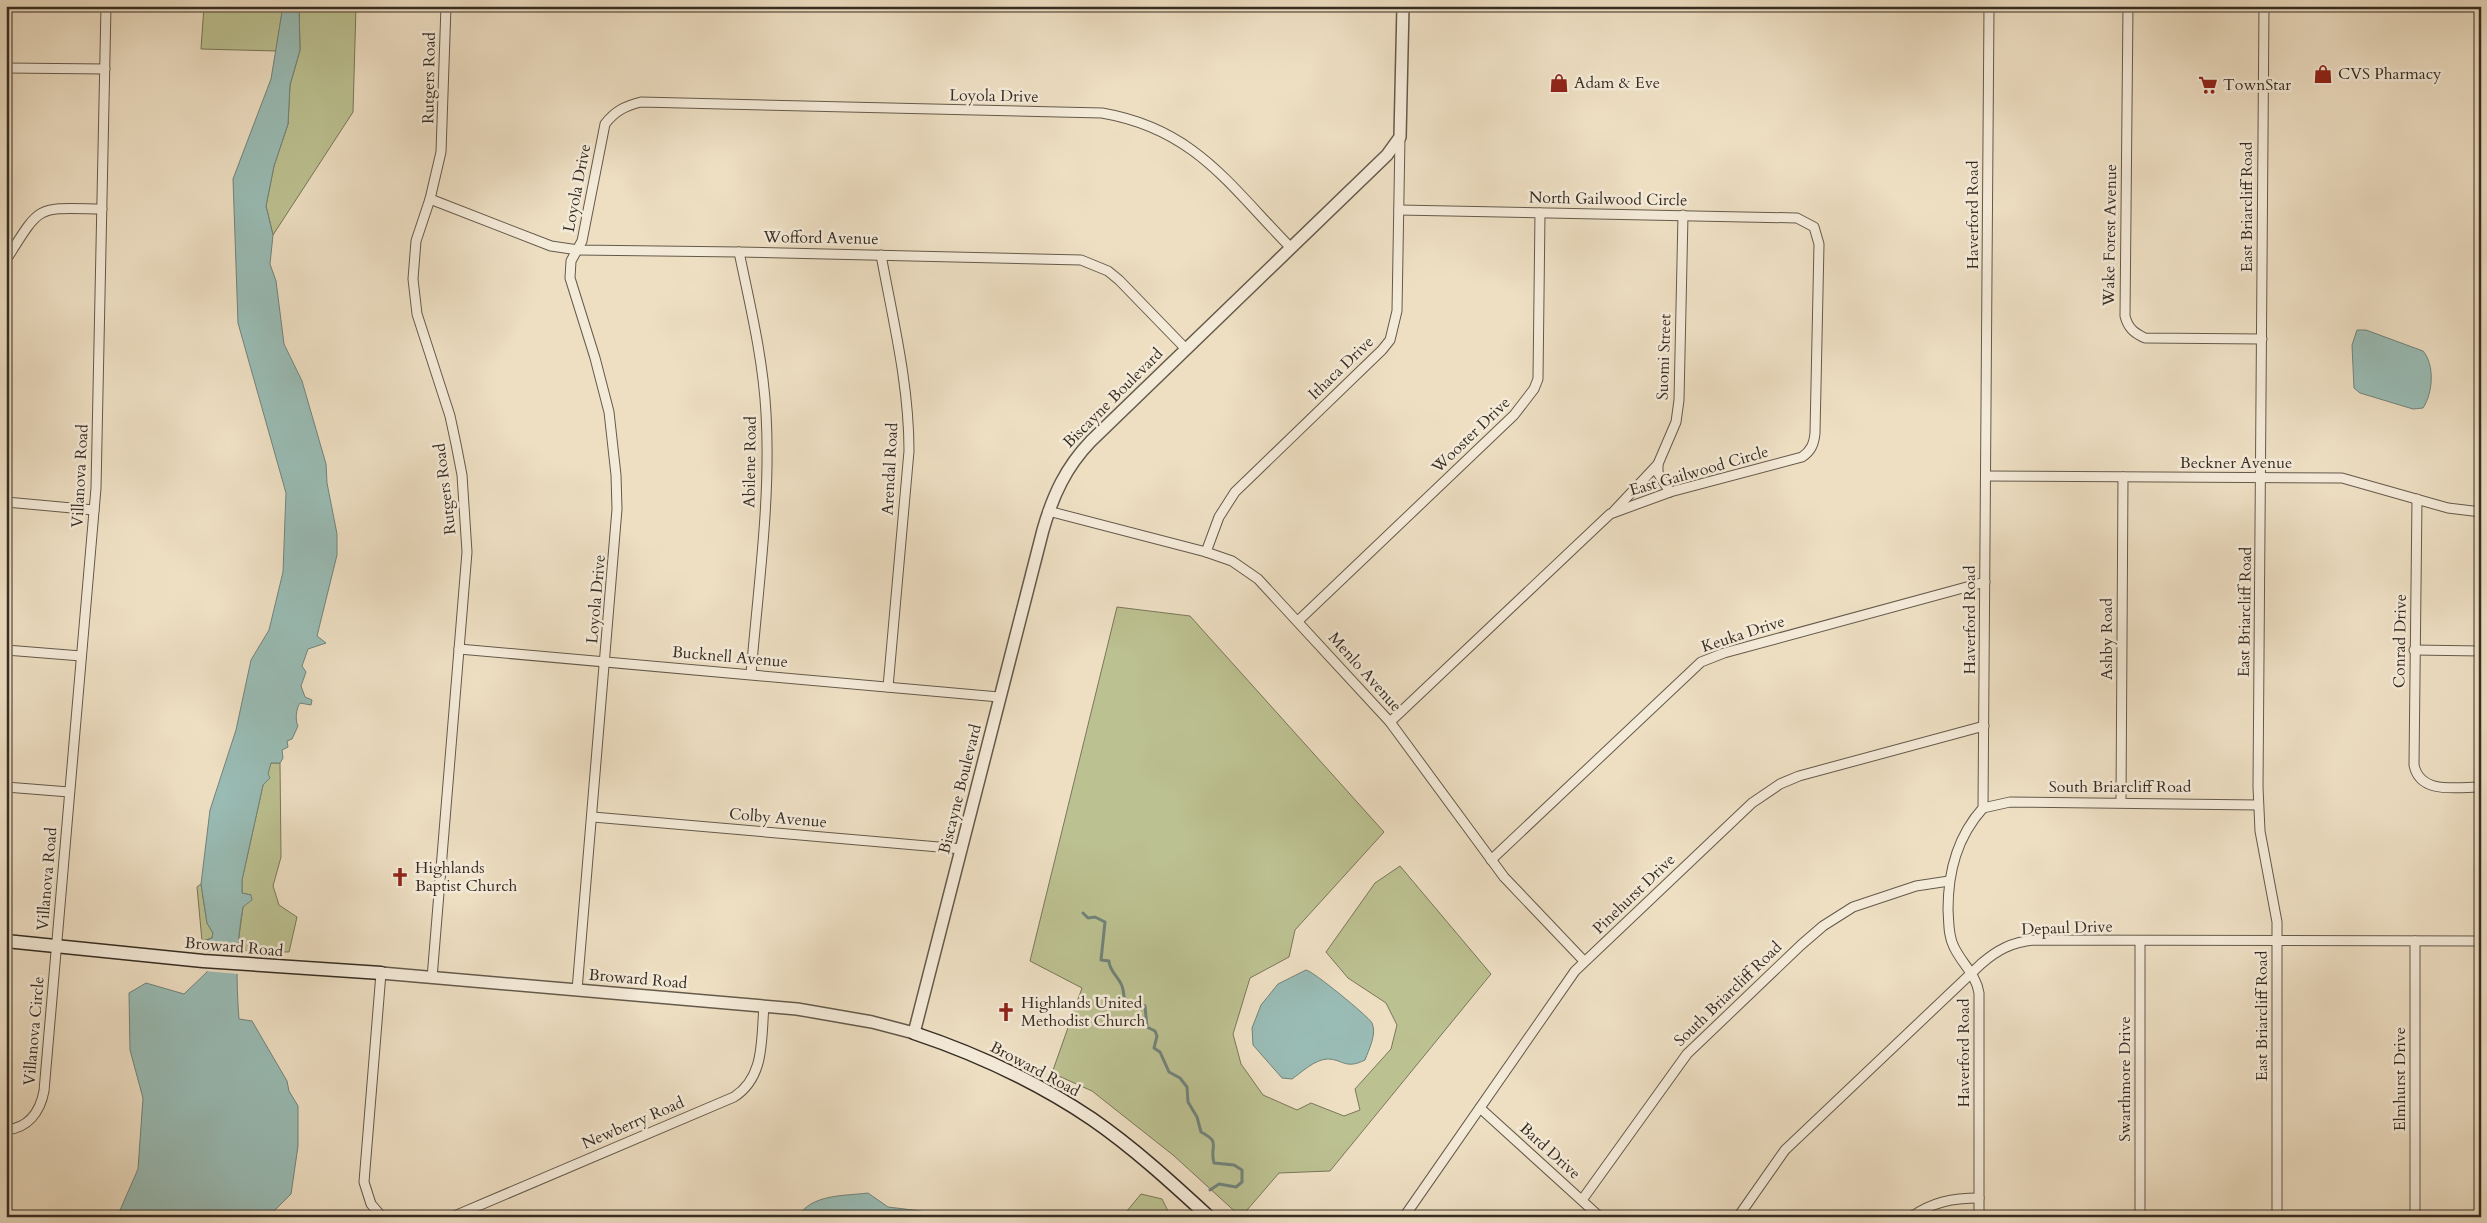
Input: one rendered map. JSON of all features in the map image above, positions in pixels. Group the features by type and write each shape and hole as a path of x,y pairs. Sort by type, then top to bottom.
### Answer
{"main road":[{"name":"Broward Road","path":"6,941 203,961 381,973"},
{"name":"Broward Road","path":"914,1033 988,1061 1067,1103 1120,1140 1210,1217"}],"street":[{"name":"Villanova Road","path":"56,945 94,510 106,6"},
{"name":"Rutgers Road","path":"432,978 467,552 462,475 450,416 424,340 414,298 413,259 439,166 443,137 446,6"},
{"path":"1400,137 1403,6"},
{"name":"Haverford Road","path":"1979,1217 1979,993 1977,982 1950,938 1949,881 1958,846 1974,818 1983,808 1989,6"},
{"name":"Wake Forest Avenue","path":"2128,6 2124,316 2127,324 2137,335 2145,338 2262,339"},
{"name":"East Briarcliff Road","path":"2264,6 2258,805 2261,834 2273,897 2277,941 2277,1217"},
{"path":"6,68 105,69"},
{"name":"Loyola Drive","path":"578,990 616,540 616,475 612,430 602,382 570,278 571,261 582,241 605,124 620,109 642,102 1102,113 1118,116 1165,132 1196,151 1291,248"},
{"name":"Ithaca Drive","path":"1206,552 1214,527 1235,492 1390,340 1397,312 1400,137"},
{"name":"Biscayne Boulevard","path":"914,1033 1048,511 1059,483 1078,454 1378,165 1400,137"},
{"name":"Wofford Avenue","path":"430,199 551,246 578,250 1081,260 1095,265 1114,276 1186,349"},
{"path":"6,260 31,221 45,209 102,209"},
{"name":"North Gailwood Circle","path":"1399,210 1797,218 1814,227"},
{"name":"Wooster Drive","path":"1298,621 1514,416 1534,390 1538,379 1540,213"},
{"name":"Suomi Street","path":"1658,464 1676,422 1679,400 1683,215"},
{"name":"East Gailwood Circle","path":"1390,722 1610,514 1670,492 1802,457 1812,447 1816,432 1819,244 1814,227"},
{"name":"Abilene Road","path":"739,252 760,360 766,413 766,488 751,674"},
{"name":"Arendal Road","path":"881,255 901,362 909,423 909,451 888,686"},
{"path":"1658,464 1658,474 1670,492"},
{"path":"1610,514 1658,464"},
{"name":"Beckner Avenue","path":"1986,476 2353,480 2448,508 2481,512"},
{"name":"Ashby Road","path":"2121,802 2123,477"},
{"name":"Conrad Drive","path":"2417,499 2414,650 2414,765 2416,775 2421,781 2435,787 2481,787"},
{"path":"6,502 94,510"},
{"name":"Menlo Avenue","path":"1048,511 1206,552 1244,568 1298,621 1390,722 1504,877 1584,961"},
{"name":"Keuka Drive","path":"1491,860 1701,662 1724,653 1985,582"},
{"name":"Bucknell Avenue","path":"458,649 1000,697"},
{"path":"6,650 81,656"},
{"path":"2414,650 2481,650"},
{"name":"Pinehurst Drive","path":"1404,1217 1575,971 1752,803 1780,784 1799,776 1984,726"},
{"path":"6,787 69,792"},
{"name":"South Briarcliff Road","path":"1983,808 2010,802 2258,805"},
{"name":"Colby Avenue","path":"593,817 962,849"},
{"name":"South Briarcliff Road","path":"1582,1200 1686,1054 1801,945 1823,926 1853,907 1916,886 1949,881"},
{"name":"Depaul Drive","path":"1738,1217 1786,1150 1972,973 1995,952 2008,946 2026,941 2481,941"},
{"name":"Swarthmore Drive","path":"2140,941 2140,1217"},
{"name":"Elmhurst Drive","path":"2414,1217 2415,941"},
{"name":"Villanova Circle","path":"6,1130 23,1126 31,1119 42,1101 56,945"},
{"path":"381,973 364,1182 371,1204 382,1217"},
{"name":"Broward Road","path":"381,973 829,1013 914,1033"},
{"name":"Newberry Road","path":"452,1217 734,1097 745,1089 759,1065 764,1006"},
{"name":"Bard Drive","path":"1480,1108 1600,1217"},
{"path":"1911,1217 1938,1202 1962,1198 1979,1198"}],"green space":[{"path":"204,6 283,6 276,51 201,49"},
{"path":"299,6 356,6 353,112 273,235 266,206 274,166 288,124 290,85 300,50"},
{"path":"1117,607 1190,616 1384,832 1295,930 1289,957 1250,978 1233,1034 1241,1064 1263,1095 1297,1110 1311,1103 1344,1116 1360,1110 1355,1089 1391,1049 1397,1025 1386,1003 1348,978 1326,952 1375,883 1400,866 1491,974 1330,1171 1279,1173 1241,1217 1173,1155 1092,1091 1052,1073 1082,988 1030,961"},
{"path":"271,763 280,763 281,857 273,886 279,905 297,917 289,952 237,951 243,907 251,895 242,893 242,880 263,785"},
{"path":"201,884 207,923 213,933 212,938 202,941 197,887"},
{"path":"1141,1194 1162,1199 1171,1217 1122,1217"}],"water":[{"path":"283,6 299,6 300,50 290,85 288,124 274,166 266,206 273,235 270,264 276,281 284,344 302,381 326,464 327,483 337,534 337,555 317,636 326,643 308,649 302,666 306,672 301,686 305,697 312,700 311,705 300,703 296,718 298,726 292,739 287,741 288,747 282,750 283,758 280,763 271,763 268,774 270,778 263,785 242,880 242,893 251,895 252,900 243,907 239,935 237,977 239,1019 252,1021 287,1081 289,1091 298,1106 298,1146 291,1194 268,1217 117,1217 138,1169 143,1098 130,1050 129,993 146,983 184,994 207,972 207,940 212,938 213,933 207,923 201,884 210,810 236,730 251,660 269,630 283,572 286,493 238,323 233,179 271,79"},
{"path":"2357,330 2366,330 2423,351 2431,371 2431,387 2423,408 2413,409 2360,393 2354,388 2352,345"},
{"path":"1306,970 1329,985 1372,1023 1373,1037 1365,1060 1348,1064 1332,1059 1322,1060 1308,1067 1292,1079 1282,1078 1253,1045 1252,1028 1261,1005 1278,984"},
{"path":"868,1193 888,1207 921,1211 930,1217 798,1217 804,1209 820,1200"}],"pier":[{"path":"204,951 240,954 238,974 204,971"}],"waterway":[{"path":"1083,913 1088,918 1095,917 1105,922 1101,960 1109,961 1109,965 1122,986 1124,998 1127,1002 1133,1005 1145,1006 1147,1027 1155,1031 1157,1036 1154,1048 1160,1052 1169,1072 1180,1078 1187,1087 1188,1102 1197,1117 1201,1132 1213,1142 1214,1163 1234,1165 1242,1170 1242,1182 1236,1187 1219,1184 1210,1190"}],"place":[{"name":"CVS Pharmacy","path":"2323,74"},
{"name":"Adam & Eve","path":"1559,83"},
{"name":"TownStar","path":"2208,85"},
{"name":"Highlands Baptist Church","path":"400,877"},
{"name":"Highlands United Methodist Church","path":"1006,1012"}]}
